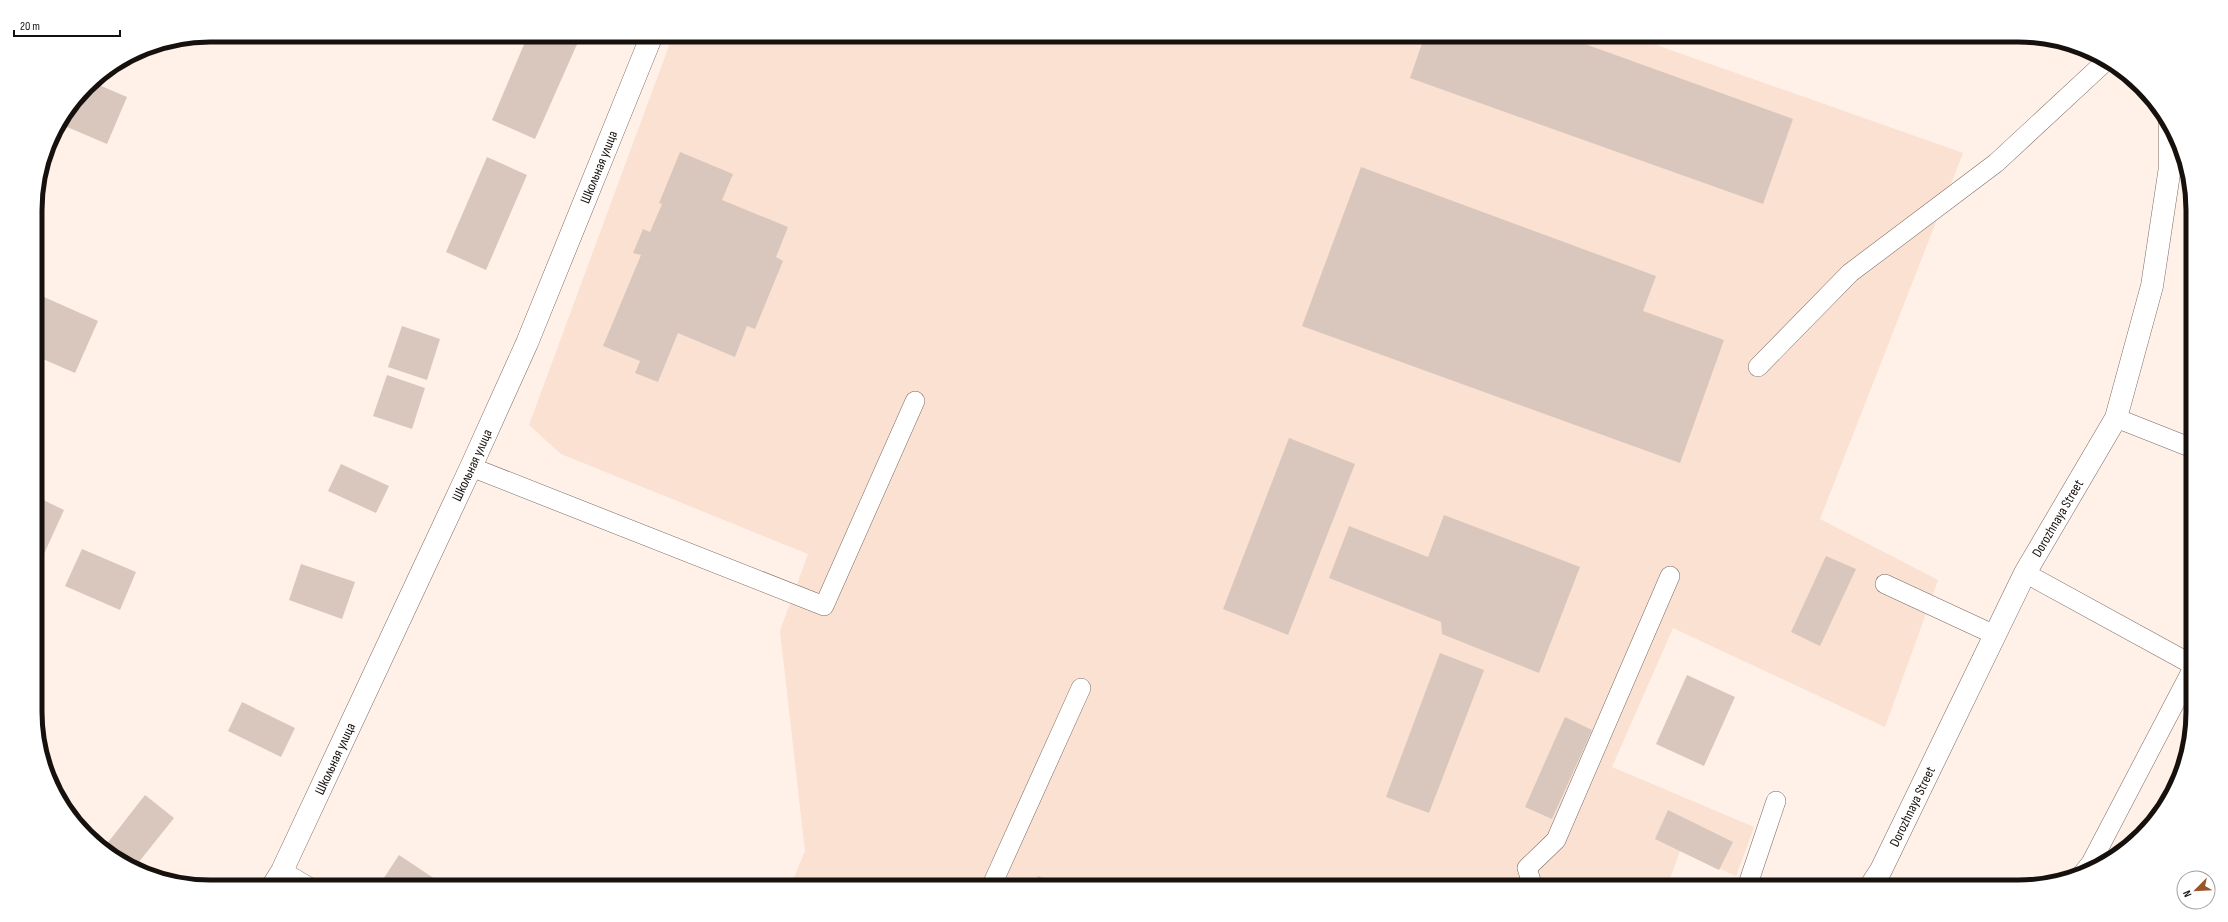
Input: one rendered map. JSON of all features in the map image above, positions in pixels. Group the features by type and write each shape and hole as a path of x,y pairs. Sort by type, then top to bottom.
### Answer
{"street":[{"name":"Школьная улица","path":"277,879 471,467 527,343 649,42"},
{"name":"Dorozhnaya Street","path":"1875,880 1881,870 2024,573 2116,418 2152,286 2170,167 2170,138"}],"lane":[{"path":"1758,367 1850,273 1996,163 2102,64"},
{"path":"471,467 824,606 915,401"},
{"path":"2116,418 2186,446"},
{"path":"2024,573 2186,663"},
{"path":"1531,880 1527,868 1556,840 1670,576"},
{"path":"1885,584 1995,635"},
{"path":"2090,864 2186,680"},
{"path":"994,880 1081,688"},
{"path":"1749,880 1776,802"}],"shaded area":[{"path":"670,42 1648,42 1963,153 1820,519 1938,580 1885,727 1673,628 1612,767 1754,827 1736,876 1680,851 1670,880 793,880 805,851 780,631 808,554 561,454 529,425"}],"building":[{"path":"525,42 578,42 535,139 492,120"},
{"path":"1423,42 1579,42 1793,119 1763,204 1410,78"},
{"path":"98,85 127,97 107,144 64,126 84,99"},
{"path":"680,152 733,174 722,200 788,227 776,257 783,261 755,329 747,326 735,357 678,333 658,382 635,373 640,361 603,346 641,255 633,253 643,229 650,232 662,204 659,203"},
{"path":"487,157 527,175 486,270 446,252"},
{"path":"1361,167 1656,276 1643,311 1724,340 1680,463 1302,326"},
{"path":"44,297 98,321 75,373 42,359 42,302"},
{"path":"402,326 440,339 427,380 388,367"},
{"path":"387,375 425,388 412,429 373,416"},
{"path":"1289,438 1355,464 1288,635 1223,609"},
{"path":"341,464 389,486 376,513 328,491"},
{"path":"42,499 64,510 42,556"},
{"path":"1444,515 1580,567 1539,673 1442,634 1441,622 1329,578 1349,526 1428,557"},
{"path":"82,549 136,572 120,610 65,586"},
{"path":"1826,556 1856,569 1820,646 1791,632"},
{"path":"301,564 355,582 342,619 289,600"},
{"path":"1440,653 1484,670 1429,813 1386,797"},
{"path":"1687,675 1735,697 1704,766 1656,744"},
{"path":"242,702 295,728 281,757 228,731"},
{"path":"1565,717 1592,730 1552,819 1525,807"},
{"path":"145,795 174,818 137,864 116,852 107,844"},
{"path":"1668,810 1733,842 1719,870 1655,839"},
{"path":"399,855 436,880 383,880"},
{"path":"1038,876 1049,880 1037,880"}]}
